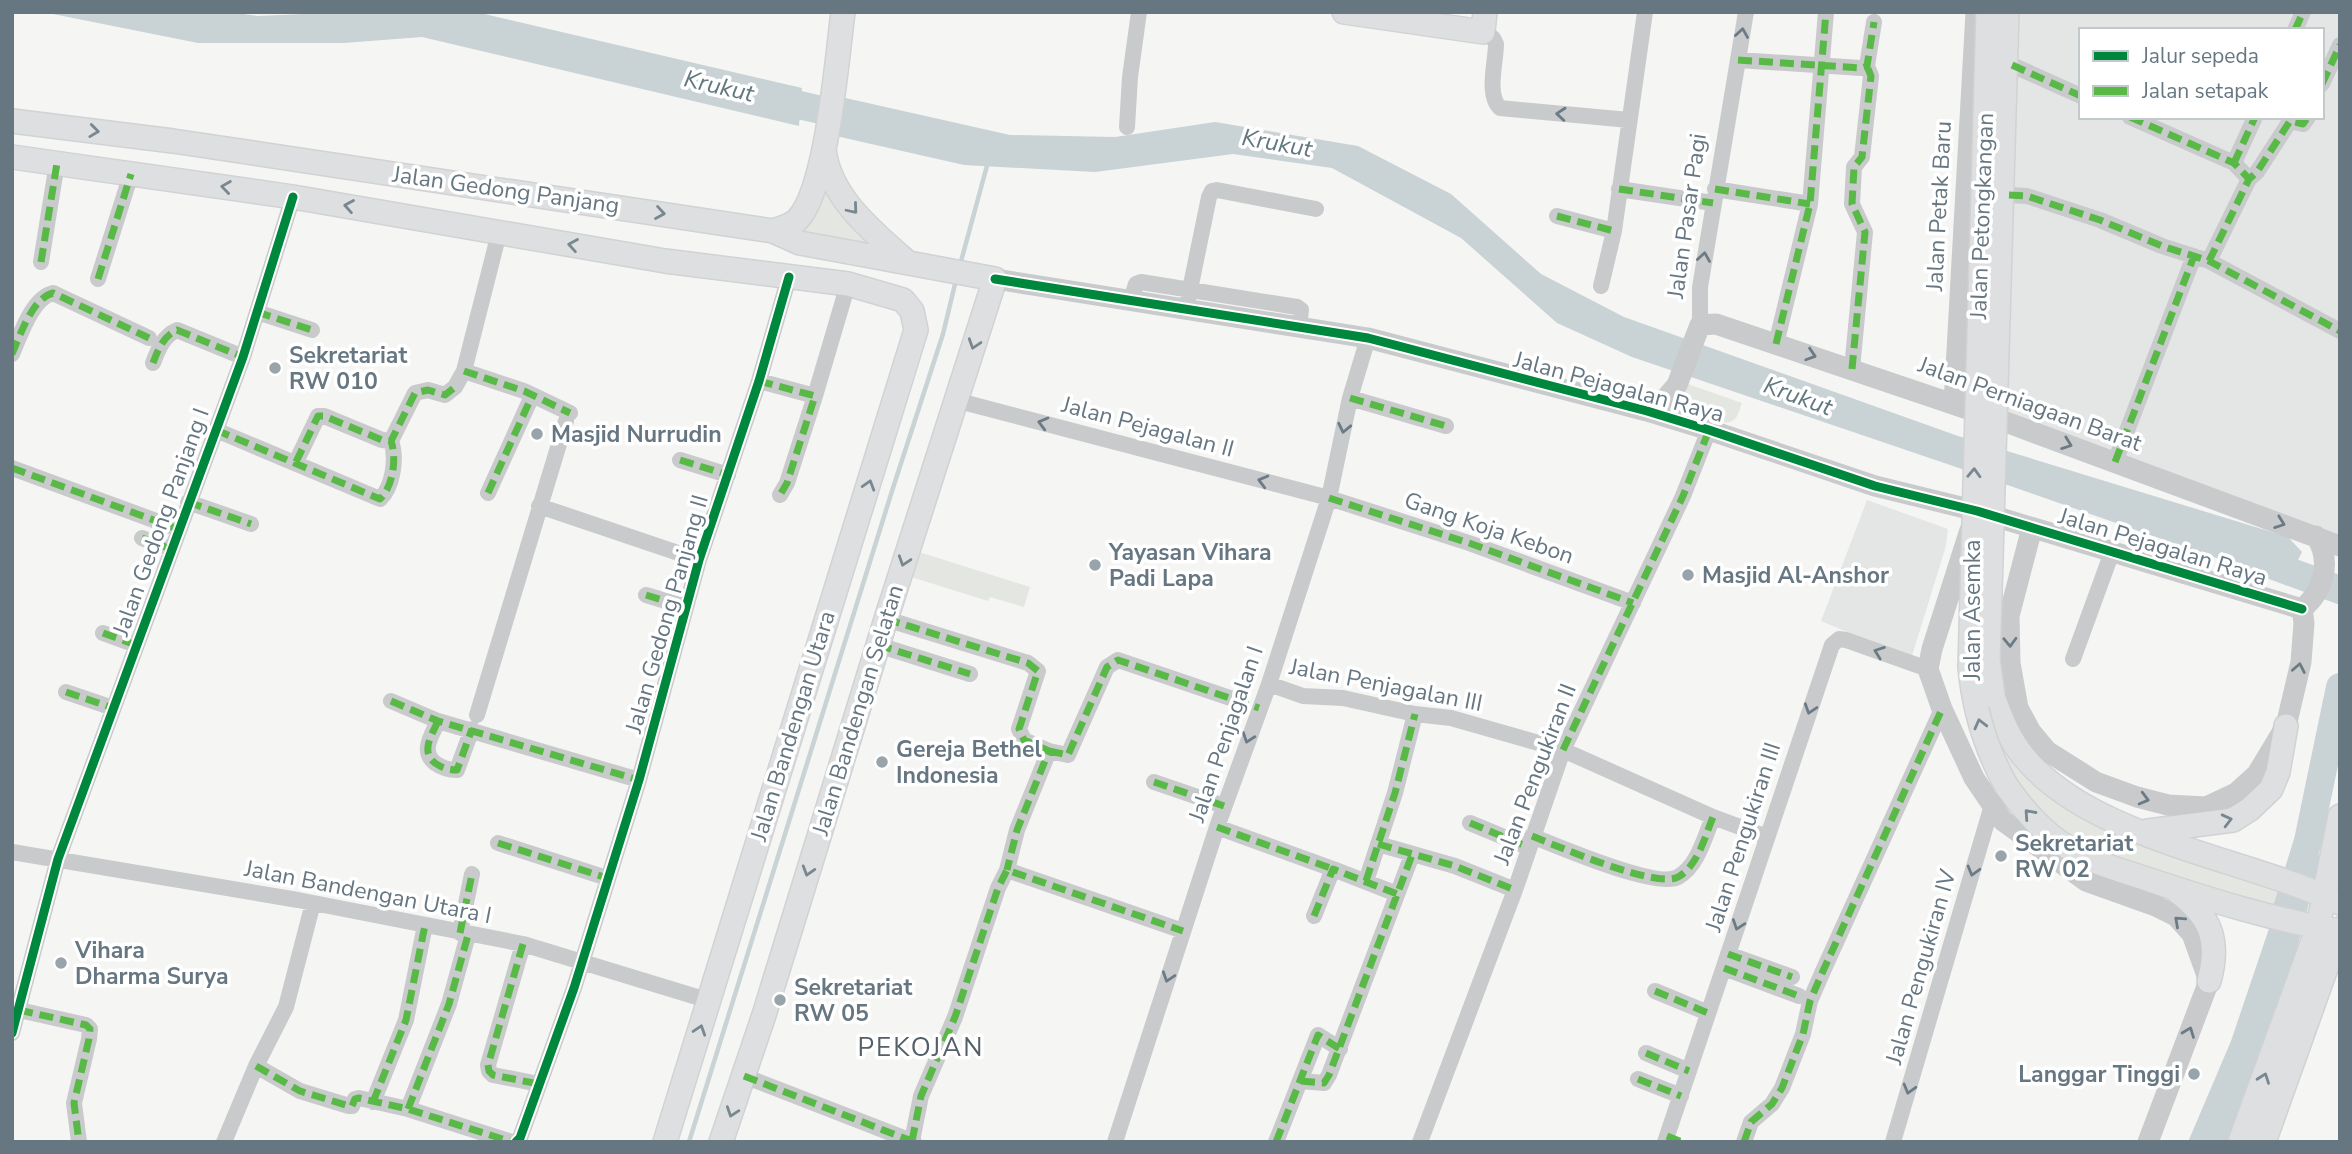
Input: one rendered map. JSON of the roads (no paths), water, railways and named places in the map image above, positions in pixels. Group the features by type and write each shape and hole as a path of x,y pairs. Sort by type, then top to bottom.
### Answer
{"main road":[{"path":"774,231 798,219 808,202 825,144 843,12"},
{"path":"1344,12 1488,29"},
{"name":"Jalan Asemka","path":"1988,12 1969,649 1972,693 1982,735 2007,787 2032,819 2055,839 2091,860 2173,888 2328,929"},
{"name":"Jalan Asemka","path":"2007,12 1989,660 1993,696 2007,732 2025,758 2065,794 2141,832 2267,873 2325,896"},
{"name":"Jalan Gedong Panjang","path":"12,121 173,141 774,231 800,243 995,279"},
{"path":"825,144 826,163 845,200 873,231 909,264"},
{"name":"Jalan Gedong Panjang","path":"12,157 293,197 665,261 848,284 903,300 912,311"},
{"path":"293,197 302,161"},
{"name":"Jalan Bandengan Selatan","path":"722,1142 995,279"},
{"name":"Jalan Bandengan Utara","path":"665,1142 916,330 912,311"},
{"path":"2141,832 2233,820 2259,801 2270,789 2278,772 2286,726"},
{"path":"2264,1142 2328,929 2325,896 2340,816"},
{"path":"2173,888 2196,906 2210,927 2214,955 2209,981"},
{"path":"2241,1142 2328,929"}],"street":[{"path":"1127,127 1130,77 1139,12"},
{"path":"1601,286 1614,231 1645,12"},
{"name":"Jalan Pasar Pagi","path":"1647,411 1665,399 1677,385 1698,330 1700,287 1746,12"},
{"path":"1776,344 1810,204 1826,12"},
{"name":"Jalan Petak Baru","path":"1954,404 1976,12"},
{"name":"Jalan Petongkangan","path":"2003,421 2012,65 2016,12"},
{"path":"2296,28 2303,12"},
{"path":"1852,369 1864,232 1852,204 1854,167 1862,157 1871,76 1867,66 1874,22"},
{"path":"1488,29 1493,92 1495,103 1500,108 1629,120"},
{"path":"2324,80 2340,46"},
{"path":"1738,60 1861,68 1867,66"},
{"path":"2012,65 2079,95"},
{"path":"2135,119 2234,163 2249,179"},
{"path":"2234,163 2254,119"},
{"path":"2115,462 2201,259 2249,179 2257,172 2290,121 2303,124 2307,119"},
{"path":"41,262 57,163"},
{"path":"98,279 131,174"},
{"path":"1619,189 1810,204"},
{"path":"1188,300 1212,191 1316,209"},
{"path":"2009,195 2027,197 2100,220 2201,259 2340,331"},
{"name":"Jalan Gedong Panjang I","path":"12,1033 58,859 243,357 293,197"},
{"path":"1557,216 1614,231"},
{"path":"216,430 382,499 394,464 395,451 391,441 415,393 428,390 445,395 455,387 464,371 499,233"},
{"name":"Jalan Gedong Panjang II","path":"514,1142 520,1138 574,988 639,780 699,560 759,381 789,277"},
{"name":"Jalan Pejagalan Raya","path":"995,279 1131,300 1188,300 1299,327 1368,338 1647,411 1709,429 1875,486 1977,511 2112,552 2307,605"},
{"path":"780,495 787,483 848,284"},
{"path":"12,354 27,318 42,299 53,293 149,338"},
{"path":"257,312 312,330"},
{"name":"Jalan Perniagaan Barat","path":"1698,330 1716,324 1852,369 2003,421 2340,546"},
{"path":"153,363 159,347 169,333 177,330 243,357"},
{"name":"Jalan Penjagalan I","path":"1115,1142 1224,806 1249,704 1269,684 1329,498 1350,398 1368,338"},
{"path":"438,721 426,752 428,757 442,768 457,770 568,417 524,391 464,371"},
{"path":"759,381 815,396"},
{"path":"488,493 532,397"},
{"path":"1350,398 1446,426"},
{"name":"Jalan Pejagalan II","path":"955,400 1329,498"},
{"path":"296,462 317,416 324,416 382,440 391,441"},
{"name":"Jalan Pengukiran II","path":"1420,1142 1515,890 1563,750 1683,496 1709,429"},
{"path":"680,460 727,475"},
{"path":"12,468 178,529"},
{"name":"Gang Koja Kebon","path":"1329,498 1469,543 1633,603"},
{"path":"188,502 251,524"},
{"path":"539,506 699,560"},
{"path":"1977,511 1932,649 1928,669 1942,709 1974,778 2003,821 2086,881 2176,916 2192,934 2209,981 2148,1142"},
{"path":"2032,528 2009,616 2010,663 2018,708 2031,732 2047,751 2096,782 2168,805 2206,807 2236,793 2257,774 2286,726 2301,662 2307,605 2330,566 2316,536"},
{"path":"142,538 171,549"},
{"path":"2073,659 2112,552"},
{"path":"1950,593 1965,581 1984,579 2001,587 2012,602"},
{"path":"646,595 687,607"},
{"path":"886,619 1035,667 1038,671 1037,678 1019,729 1024,740 1066,757 1107,667 1118,660 1249,704"},
{"path":"103,633 136,645"},
{"name":"Jalan Pengukiran III","path":"1671,1140 1681,1096 1708,1013 1835,641 1846,640 1928,669"},
{"path":"878,645 970,674"},
{"name":"Jalan Penjagalan III","path":"1269,684 1303,696 1343,698 1415,714 1451,718 1563,750 1713,817 1767,837"},
{"path":"66,692 113,708"},
{"path":"391,701 438,721 474,722 639,780"},
{"path":"1744,1142 1751,1122 1772,1104 1782,1088 1823,971 1942,709"},
{"path":"1366,881 1415,714"},
{"path":"744,1076 878,1135 913,1141 915,1116 956,1017 998,888 1007,870 1017,830 1049,751"},
{"path":"1154,782 1224,806"},
{"name":"Jalan Pengukiran IV","path":"1893,1142 1992,805"},
{"path":"1470,823 1622,870 1672,880 1680,877 1692,864 1713,817"},
{"path":"1217,827 1397,894"},
{"path":"498,843 607,878"},
{"path":"1378,844 1455,866 1515,890"},
{"name":"Jalan Bandengan Utara I","path":"12,852 313,903 523,944 710,1001"},
{"path":"1301,1081 1324,1083 1329,1076 1412,855"},
{"path":"1314,916 1333,869"},
{"path":"1007,870 1183,931"},
{"path":"408,1109 449,1004 464,934 472,874"},
{"path":"224,1142 256,1066 286,1007 313,903"},
{"path":"373,1102 406,1020 425,925"},
{"path":"523,944 488,1065 493,1074 539,1084"},
{"path":"1726,961 1792,976"},
{"path":"1726,961 1799,996"},
{"path":"1654,991 1708,1013"},
{"path":"19,1010 90,1029 74,1103 79,1142"},
{"path":"1276,1142 1318,1035 1340,1049"},
{"path":"1646,1053 1689,1071"},
{"path":"256,1066 300,1091 349,1106 353,1105 357,1098 408,1109 514,1142"},
{"path":"1638,1079 1681,1096"}],"water":[{"path":"43,12 229,12 257,16 352,12 476,12 802,88 799,126 422,37 344,43 198,43"},
{"path":"841,97 1010,135 1115,137 1215,122 1358,146 1451,194 1541,274 1624,317 1958,436 2288,537 2302,552 2288,580 2276,579 1632,357 1557,323 1461,238 1332,168 1233,154 1095,172 964,165 836,136"},
{"path":"2322,851 2282,1007 2229,1142 2188,1142 2231,1041 2279,899"}],"waterway":[{"name":"Krukut","path":"765,97 855,118"},
{"path":"960,265 988,162"},
{"path":"689,1142 943,334 956,280"},
{"name":"Krukut","path":"2258,560 2340,590"},
{"path":"2287,909 2308,841 2340,687"}],"place":[{"name":"Sekretariat RW 010","path":"275,368"},
{"name":"Masjid Nurrudin","path":"537,434"},
{"name":"Yayasan Vihara Padi Lapa","path":"1095,565"},
{"name":"Masjid Al-Anshor","path":"1688,575"},
{"name":"Gereja Bethel Indonesia","path":"882,762"},
{"name":"Sekretariat RW 02","path":"2001,856"},
{"name":"Vihara Dharma Surya","path":"61,963"},
{"name":"Sekretariat RW 05","path":"780,1000"},
{"name":"Langgar Tinggi","path":"2194,1074"}],"district":[{"name":"PEKOJAN","path":"921,1047"}]}
